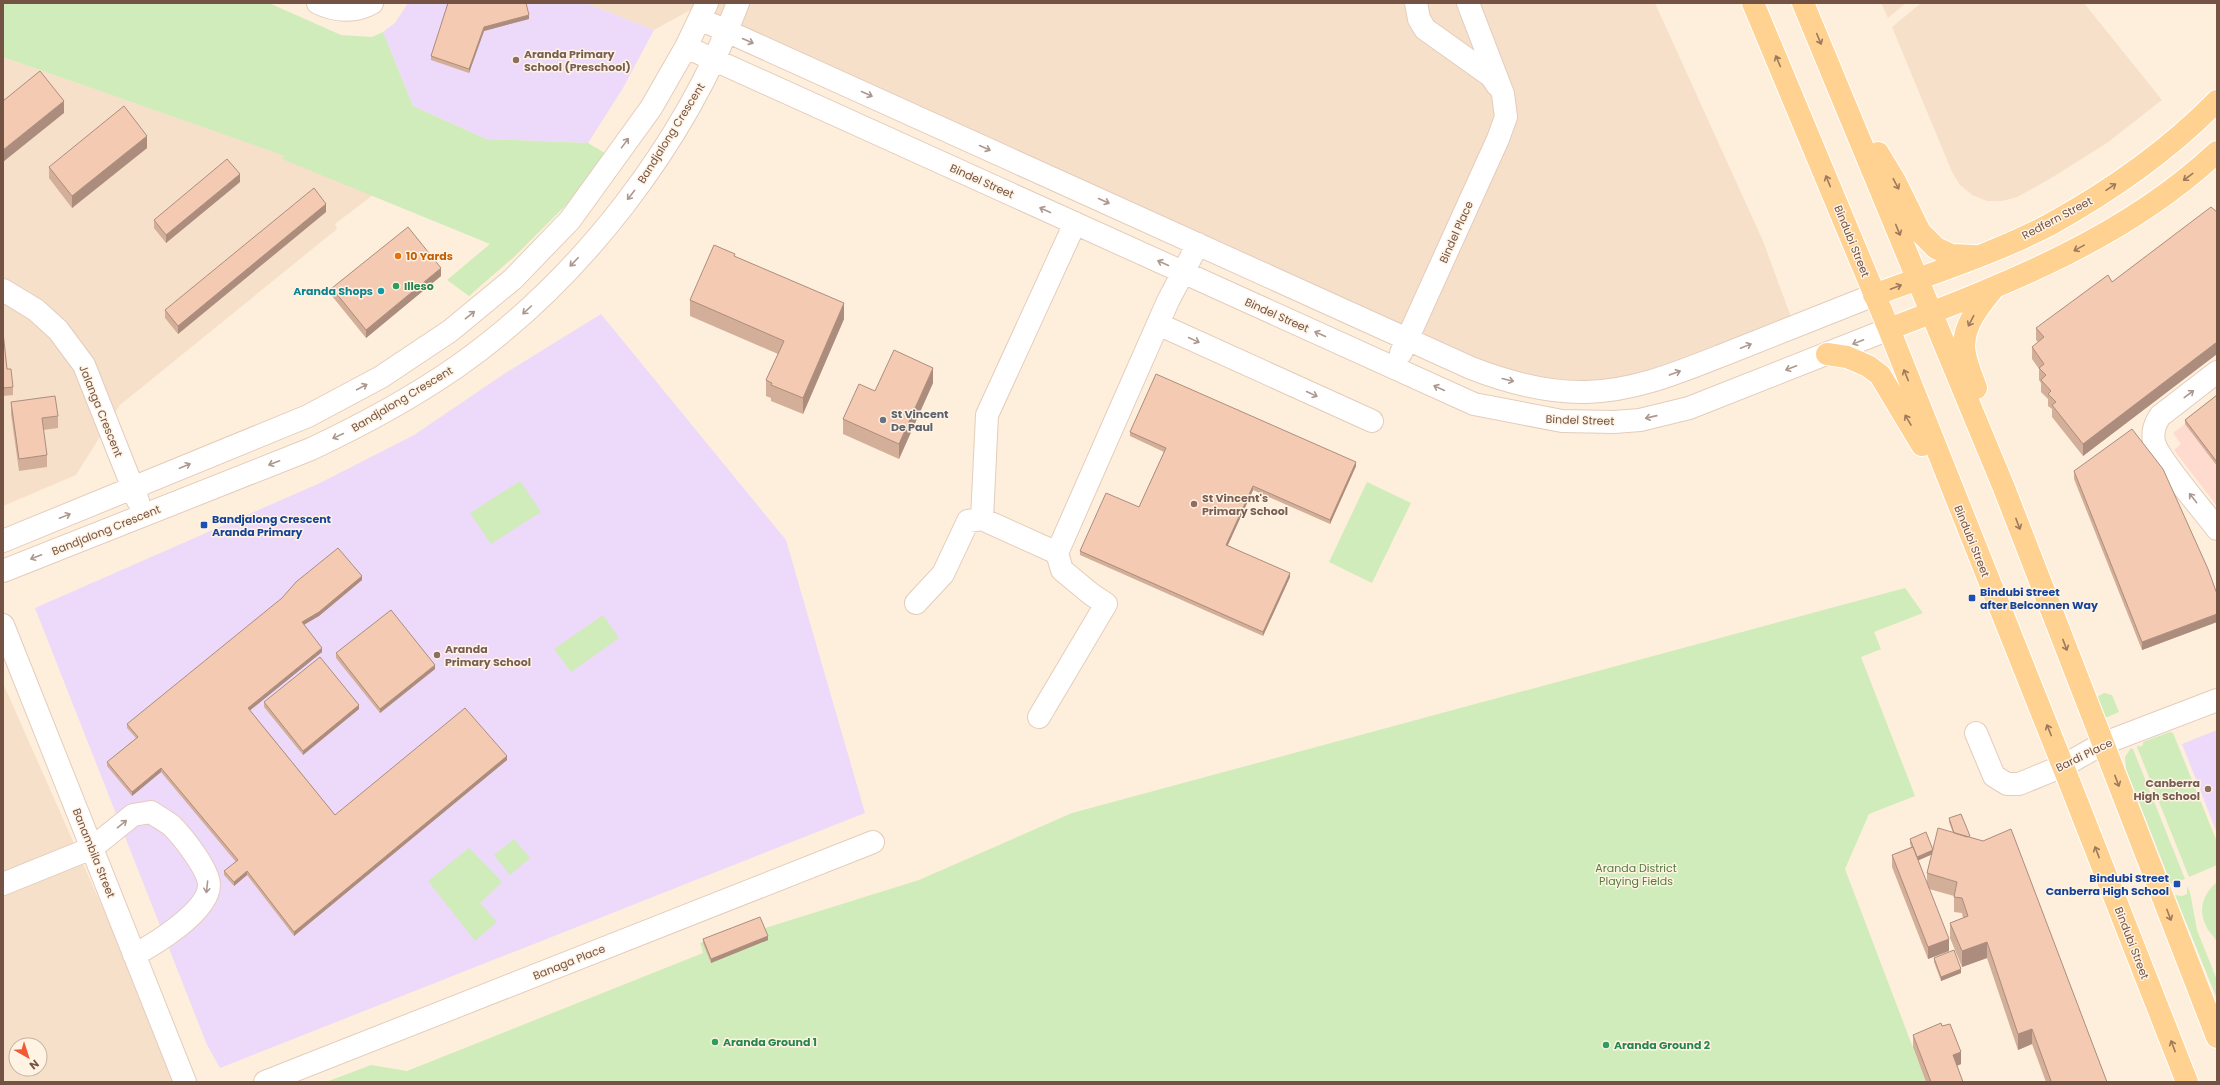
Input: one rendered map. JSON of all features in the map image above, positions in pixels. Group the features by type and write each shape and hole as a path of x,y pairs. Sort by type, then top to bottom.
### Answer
{"main road":[{"name":"Bindubi Street","path":"1753,3 1889,329 2187,1082"},
{"path":"1803,3 1846,103 2004,488 2102,744 2217,1037"},
{"name":"Redfern Street","path":"1874,295 1978,257 2048,225 2092,199 2152,158 2217,101"},
{"path":"1846,103 1895,181 1920,232 1936,248 1951,255 1978,257"},
{"path":"1889,329 1993,289 2053,262 2112,230 2176,186 2217,152"},
{"path":"1993,289 1978,309 1968,328 1964,347 2004,488"},
{"path":"1828,354 1847,358 1868,366 1880,375 1907,418 1962,515"}],"street":[{"path":"318,3 327,7 346,11 365,7 372,3"},
{"name":"Bandjalong Crescent","path":"3,570 311,449 345,433 422,390 459,365 511,323 555,282 593,242 646,176 694,100 714,60 738,3"},
{"name":"Bindel Place","path":"1416,3 1419,19 1425,29 1490,76 1503,94"},
{"name":"Bindel Place","path":"1395,368 1498,139 1506,117 1503,94 1468,3"},
{"path":"3,542 308,416 381,377 450,331 513,279 570,220 651,108 704,11 727,31 1408,339 1494,376 1539,388 1585,392 1629,387 1671,375 1874,295"},
{"name":"Bindel Street","path":"686,46 1474,404 1535,418 1614,422 1640,420 1689,408 1889,329"},
{"path":"927,156 937,126"},
{"path":"982,519 987,415 1075,223"},
{"path":"1039,717 1106,604 1078,585 1062,570 1057,553 1158,324 1198,244"},
{"name":"Jalanga Crescent","path":"3,290 36,310 52,324 84,365 143,515"},
{"path":"1158,324 1372,421"},
{"path":"2217,372 2160,416 2155,424 2153,433 2159,453 2217,528"},
{"path":"1575,391 1575,421"},
{"path":"916,603 943,574 968,521 982,519 1057,553"},
{"name":"Banambila Street","path":"3,625 185,1082"},
{"name":"Bardi Place","path":"1976,733 1994,776 2007,784 2019,784 2063,766 2102,744 2217,700"},
{"path":"3,884 92,848 133,815 151,812 172,826 207,873 209,886 206,896 196,910 157,943 134,955"},
{"name":"Banaga Place","path":"265,1082 873,842"}],"shaded area":[{"name":"Aranda Primary School (Preschool)","path":"408,3 586,3 654,30 623,88 588,143 486,139 413,106 383,32 395,23"},
{"path":"586,3 1655,3 1763,241 1791,317 1636,379 1559,389 1482,367 694,8 654,30"},
{"path":"1881,3 1906,3 1888,18"},
{"path":"1921,3 2084,3 2162,100 2107,143 2048,180 2017,197 2002,201 1987,201 1972,195 1960,185 1952,172 1892,27"},
{"path":"3,57 286,156 283,159 373,195 335,224 337,229 120,405 76,475 3,506"},
{"name":"Aranda Primary School","path":"601,314 786,540 865,813 220,1068 207,1045 35,608 320,483 414,435 507,372"},
{"path":"2217,400 2217,506 2174,450 2181,444 2173,433"},
{"path":"3,683 134,979 176,1082 3,1082"},
{"name":"Canberra High School","path":"2217,730 2217,833 2182,744"}],"green space":[{"path":"3,3 269,3 341,35 372,37 383,32 413,106 486,139 588,143 610,156 588,183 515,256 469,296 447,280 490,244 282,159 285,156 3,57"},
{"path":"520,481 541,512 491,544 470,513"},
{"path":"1367,482 1411,503 1372,583 1329,562"},
{"name":"Aranda District Playing Fields","path":"1905,588 1923,613 1874,632 1881,649 1861,657 1915,796 1869,814 1845,869 1926,1082 326,1082 371,1065 407,1071 703,953 700,943 761,919 765,928 919,880 1072,813"},
{"path":"603,615 619,638 571,672 554,649"},
{"path":"2104,693 2112,695 2119,712 2105,718 2097,697"},
{"path":"2170,732 2173,733 2217,842 2217,865 2189,877 2137,747 2138,745 2139,747 2143,745 2143,742"},
{"path":"2131,748 2133,749 2185,879 2171,884 2126,769 2125,757"},
{"path":"514,839 530,858 510,875 494,855"},
{"path":"469,848 502,882 480,903 497,922 475,941 428,881"},
{"path":"2217,882 2217,944 2204,921 2202,909 2205,897"},
{"path":"2187,886 2190,892 2197,930 2217,980 2217,999 2175,895 2182,896 2187,894"}],"building":[{"path":"448,3 526,3 529,15 484,27 469,69 431,56"},
{"path":"40,71 64,101 3,150 3,101"},
{"path":"124,106 147,136 72,196 49,167"},
{"path":"227,159 240,174 166,235 154,220"},
{"path":"314,188 326,204 178,326 165,310"},
{"path":"2211,207 2217,212 2217,342 2083,444 2052,405 2056,402 2048,394 2051,391 2041,380 2046,375 2039,368 2044,364 2032,347 2044,337 2036,328 2108,275 2112,282"},
{"name":"Aranda Shops","path":"408,227 441,268 366,330 332,288"},
{"path":"714,245 735,254 734,256 844,303 803,398 771,385 772,383 766,380 784,341 690,300"},
{"path":"3,332 7,369 11,369 13,387 3,388"},
{"name":"St Vincent De Paul","path":"894,350 933,368 899,444 843,419 859,384 875,391"},
{"name":"St Vincent's Primary School","path":"1156,374 1356,462 1330,520 1253,486 1226,545 1290,573 1263,632 1080,551 1106,493 1139,507 1166,448 1130,432"},
{"path":"2217,395 2217,462 2185,420"},
{"path":"55,396 58,416 42,418 47,455 19,459 11,402"},
{"path":"2132,429 2163,469 2208,569 2217,594 2217,614 2142,642 2074,471"},
{"path":"338,548 362,576 319,612 302,622 322,648 248,708 335,815 465,708 507,756 294,932 247,871 234,882 224,871 238,860 161,768 132,792 107,762 138,737 127,724 282,598 296,582"},
{"path":"391,610 435,665 380,709 336,653"},
{"path":"320,657 359,705 303,751 264,702"},
{"path":"1961,814 1970,836 1967,837 1954,833 1949,818"},
{"path":"1938,828 1983,841 2011,829 2107,1082 2049,1082 2051,1081 2032,1029 2018,1034 1987,942 1962,951 1950,923 1968,916 1962,898 1954,897 1957,882 1927,873"},
{"path":"1926,832 1933,850 1917,857 1910,839"},
{"path":"1913,847 1949,939 1928,947 1892,855"},
{"path":"760,917 768,936 711,959 703,939"},
{"path":"1954,950 1961,969 1941,977 1934,958"},
{"path":"1941,1023 1942,1026 1950,1024 1961,1052 1953,1055 1963,1082 1931,1082 1913,1035"}],"place":[{"name":"Aranda Primary School (Preschool)","path":"516,60"},
{"name":"10 Yards","path":"398,256"},
{"name":"Illeso","path":"396,286"},
{"name":"Aranda Shops","path":"381,291"},
{"name":"St Vincent De Paul","path":"883,420"},
{"name":"St Vincent's Primary School","path":"1194,504"},
{"name":"Bandjalong Crescent Aranda Primary","path":"204,525"},
{"name":"Bindubi Street after Belconnen Way","path":"1972,598"},
{"name":"Aranda Primary School","path":"437,655"},
{"name":"Canberra High School","path":"2208,789"},
{"name":"Bindubi Street Canberra High School","path":"2177,884"},
{"name":"Aranda Ground 1","path":"715,1042"},
{"name":"Aranda Ground 2","path":"1606,1045"}]}
